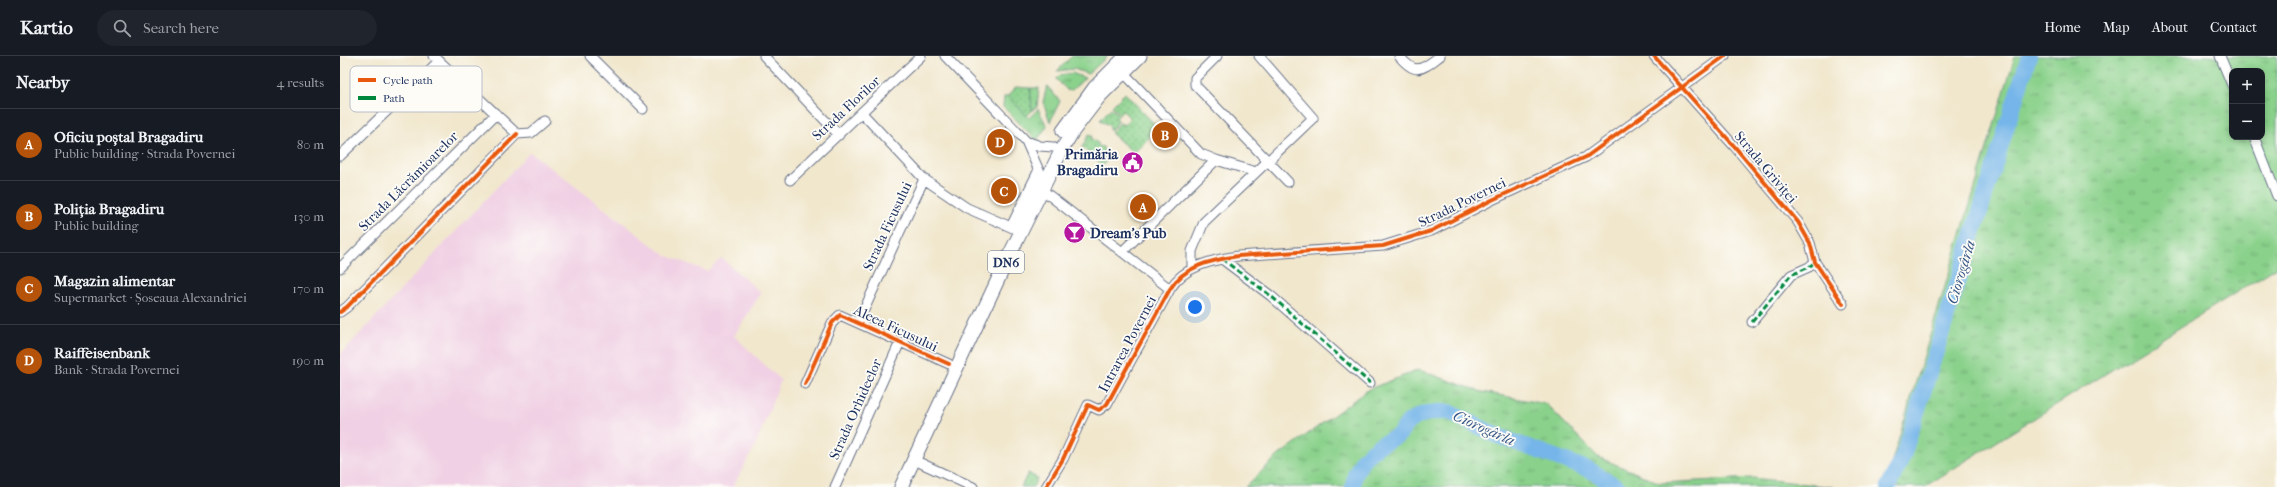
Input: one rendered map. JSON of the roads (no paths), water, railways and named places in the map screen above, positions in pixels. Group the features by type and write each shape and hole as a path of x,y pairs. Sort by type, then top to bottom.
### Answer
{"highway":[{"name":"DN6","path":"891,487 1013,228 1053,147 1085,99 1127,56"},
{"name":"DN6","path":"901,487 1041,189 1073,131 1099,97 1140,56"}],"street":[{"path":"590,56 643,109"},
{"path":"764,56 839,135"},
{"name":"Strada Florilor","path":"790,180 921,56"},
{"path":"945,56 1026,141 1040,173"},
{"path":"1217,56 1195,78 1194,83 1288,182"},
{"path":"1192,269 1192,251 1201,226 1313,118 1259,56"},
{"path":"1399,56 1408,66 1418,69 1424,68 1440,56"},
{"name":"Strada Griviței","path":"1654,56 1735,147 1798,222 1811,245 1814,262 1843,304"},
{"name":"Strada Povernei","path":"1176,279 1192,269 1222,259 1383,246 1412,238 1521,186 1571,166 1586,157 1725,56"},
{"path":"2220,56 2229,78"},
{"path":"429,66 437,58 445,66"},
{"path":"1123,72 1201,154 1256,172"},
{"path":"482,101 517,134"},
{"path":"340,156 384,112"},
{"name":"Strada Ficusului","path":"858,323 924,179 862,113"},
{"name":"Strada Lăcrămioarelor","path":"340,268 496,114"},
{"path":"340,312 347,307 517,134 531,133 545,121"},
{"path":"2255,140 2277,196"},
{"path":"1026,141 1040,146 1053,147"},
{"path":"1122,252 1216,160"},
{"path":"924,179 968,208 1013,228"},
{"path":"1041,189 1122,252 1168,291"},
{"path":"1222,259 1271,296 1370,382"},
{"path":"1752,322 1791,275 1809,267 1814,262"},
{"name":"Intrarea Povernei","path":"1046,487 1063,459 1088,405 1099,410 1107,404 1168,291 1176,279"},
{"name":"Aleea Ficusului","path":"805,384 836,317 843,315 949,364"},
{"name":"Strada Orhideelor","path":"835,487 900,342"},
{"path":"914,460 973,487"}],"waterway":[{"name":"Ciorogârla","path":"1888,487 1903,456 2029,56"},
{"name":"Ciorogârla","path":"1353,487 1355,475 1363,459 1378,446 1399,435 1408,422 1421,415 1436,412 1449,412 1498,436 1590,470 1618,487"}],"place":[{"name":"Poliția Bragadiru","path":"1165,135"},
{"name":"Raiffeisenbank","path":"1000,142"},
{"name":"Primăria Bragadiru","path":"1133,162"},
{"name":"Magazin alimentar","path":"1004,191"},
{"name":"Oficiu poștal Bragadiru","path":"1143,207"},
{"name":"Dream's Pub","path":"1075,233"}]}
